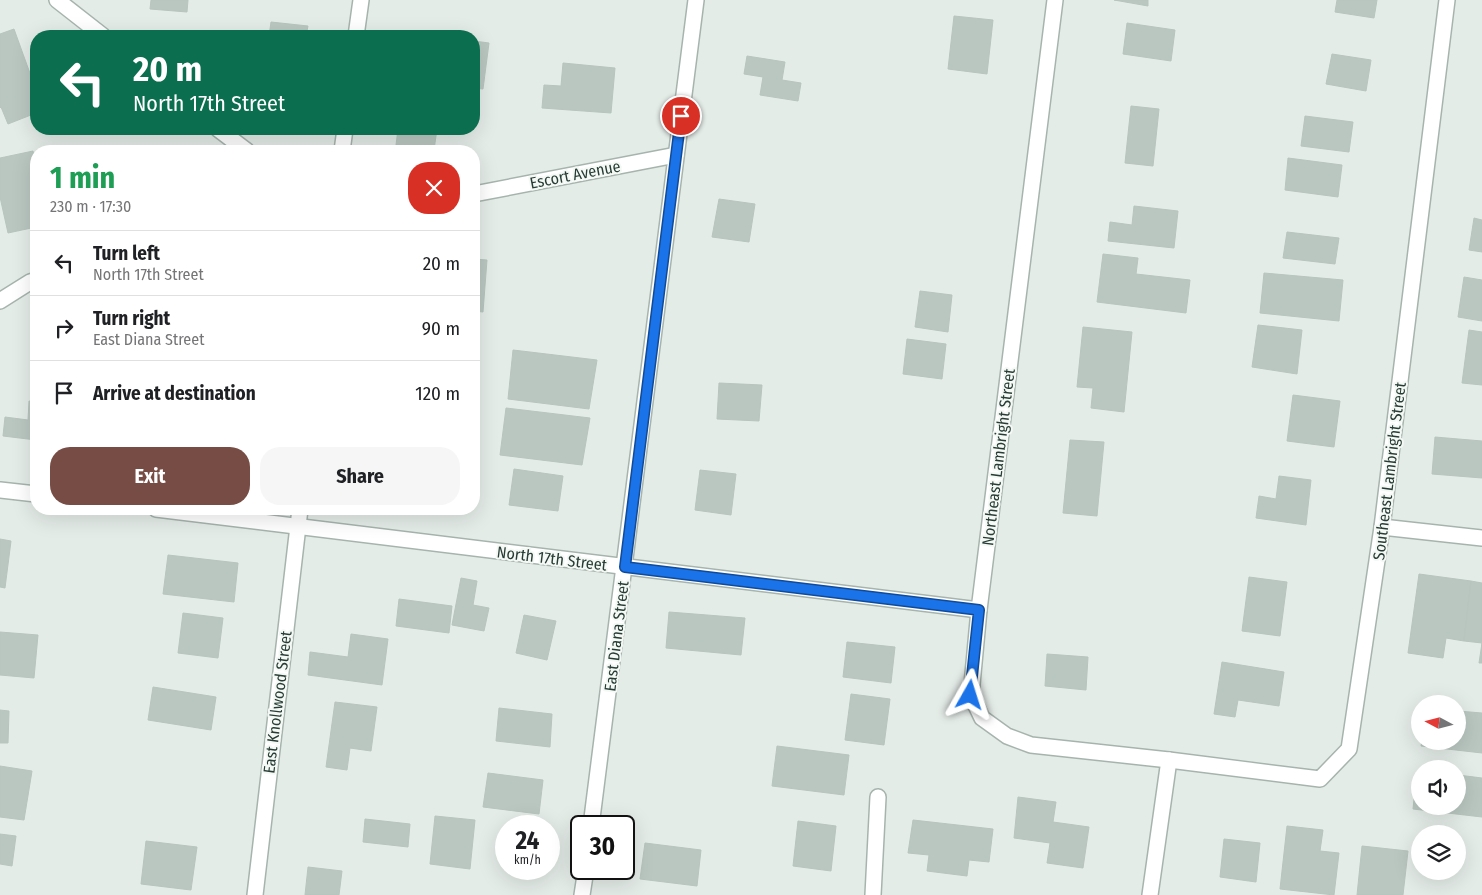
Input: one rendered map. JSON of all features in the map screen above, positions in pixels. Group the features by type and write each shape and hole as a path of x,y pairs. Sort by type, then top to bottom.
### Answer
{"street":[{"path":"57,0 95,30"},
{"path":"357,30 361,0"},
{"name":"East Diana Street","path":"592,815 696,0"},
{"name":"Northeast Lambright Street","path":"1054,0 970,695 982,718 1007,736 1031,745 1169,760"},
{"name":"Southeast Lambright Street","path":"1169,760 1320,779 1350,749 1382,527 1447,0"},
{"path":"226,135 239,145"},
{"name":"Escort Avenue","path":"480,193 676,155"},
{"path":"0,301 30,282"},
{"path":"0,490 30,493"},
{"name":"North 17th Street","path":"206,515 979,610"},
{"name":"East Knollwood Street","path":"255,895 299,515"},
{"path":"1382,527 1482,538"},
{"path":"1150,895 1169,760"},
{"path":"873,895 878,796"},
{"path":"582,895 584,880"}],"building":[{"path":"151,0 188,0 187,12 150,9"},
{"path":"1114,0 1148,0 1148,6"},
{"path":"1337,0 1377,0 1374,18 1335,12"},
{"path":"954,16 993,20 987,74 948,69"},
{"path":"271,22 308,26 307,30 270,30"},
{"path":"1127,23 1175,30 1171,61 1123,54"},
{"path":"14,29 30,73 30,115 8,124 0,108 0,34"},
{"path":"480,42 489,43 483,89 480,89"},
{"path":"1332,54 1371,60 1366,91 1326,84"},
{"path":"747,56 785,62 782,80 801,83 798,101 760,95 763,77 744,74"},
{"path":"563,63 615,68 611,113 542,108 544,85 561,86"},
{"path":"1131,106 1159,109 1153,166 1125,163"},
{"path":"1305,116 1353,122 1349,152 1301,146"},
{"path":"397,135 436,135 435,145 396,145"},
{"path":"30,152 30,228 8,233 0,197 0,158"},
{"path":"1288,158 1342,165 1338,197 1285,190"},
{"path":"719,199 755,204 749,242 712,237"},
{"path":"1134,206 1178,211 1174,248 1108,241 1110,222 1132,225"},
{"path":"1474,218 1482,220 1482,252 1469,250"},
{"path":"1287,232 1339,238 1335,264 1283,258"},
{"path":"1103,254 1138,258 1136,274 1190,280 1186,313 1097,302"},
{"path":"480,259 487,260 483,312 480,312"},
{"path":"1264,273 1343,280 1339,321 1260,313"},
{"path":"1464,277 1482,280 1482,321 1458,317"},
{"path":"920,291 952,295 948,332 915,327"},
{"path":"1258,325 1302,330 1297,374 1252,367"},
{"path":"1083,327 1132,332 1124,412 1091,408 1093,388 1077,387"},
{"path":"1469,330 1482,332 1482,385 1462,383"},
{"path":"907,339 946,344 942,379 903,374"},
{"path":"513,350 597,360 589,409 508,399"},
{"path":"719,383 762,385 759,421 717,419"},
{"path":"1293,395 1340,401 1334,447 1287,441"},
{"path":"29,401 30,439 3,436 5,417 28,420"},
{"path":"506,408 590,418 582,465 500,455"},
{"path":"1435,437 1482,441 1482,478 1432,474"},
{"path":"1070,440 1104,442 1097,516 1063,513"},
{"path":"514,469 563,476 558,511 509,505"},
{"path":"700,470 736,474 731,515 695,510"},
{"path":"1279,476 1311,480 1306,525 1256,518 1259,496 1276,499"},
{"path":"0,539 11,541 5,588 0,587"},
{"path":"168,555 238,563 234,602 163,594"},
{"path":"1419,574 1471,581 1464,641 1446,638 1443,658 1408,653"},
{"path":"1249,577 1287,582 1280,636 1242,631"},
{"path":"461,578 477,581 473,605 489,608 484,631 452,625"},
{"path":"1471,581 1482,583 1482,643 1464,641"},
{"path":"399,599 452,606 449,633 396,626"},
{"path":"669,612 745,618 741,655 666,648"},
{"path":"183,613 223,618 218,658 178,653"},
{"path":"524,615 556,621 547,660 516,653"},
{"path":"0,632 38,635 34,678 0,675"},
{"path":"351,634 388,639 382,685 308,675 310,652 348,657"},
{"path":"847,642 895,647 891,683 843,677"},
{"path":"1482,643 1482,663 1479,663"},
{"path":"1047,654 1088,657 1086,690 1045,686"},
{"path":"1222,662 1284,672 1279,706 1238,700 1235,717 1214,714"},
{"path":"153,687 216,697 211,730 148,720"},
{"path":"851,694 890,699 884,745 845,740"},
{"path":"335,702 377,707 371,751 350,748 347,770 326,767"},
{"path":"499,708 552,714 550,747 496,741"},
{"path":"0,710 9,711 8,743 0,743"},
{"path":"1466,712 1482,713 1482,753 1456,750 1466,750"},
{"path":"777,746 849,755 844,795 772,786"},
{"path":"0,766 32,771 24,820 0,817"},
{"path":"488,773 543,780 539,814 483,807"},
{"path":"1466,776 1482,778 1482,817 1465,815"},
{"path":"1018,797 1056,802 1053,822 1089,827 1083,868 1047,863 1050,843 1014,838"},
{"path":"435,816 475,820 470,869 430,864"},
{"path":"365,819 410,824 408,847 363,842"},
{"path":"913,820 993,829 989,862 969,860 967,876 927,871 929,855 908,853"},
{"path":"798,821 836,826 831,871 793,866"},
{"path":"1287,826 1323,830 1320,851 1339,853 1334,895 1280,889"},
{"path":"0,834 16,836 12,866 0,864"},
{"path":"1224,839 1260,843 1256,882 1220,877"},
{"path":"146,841 197,847 191,890 141,884"},
{"path":"645,843 701,850 697,886 640,879"},
{"path":"1362,846 1408,851 1403,895 1357,895"},
{"path":"308,867 342,871 339,895 305,895"}],"route":[{"path":"681,116 625,567 979,610 970,695"}]}
